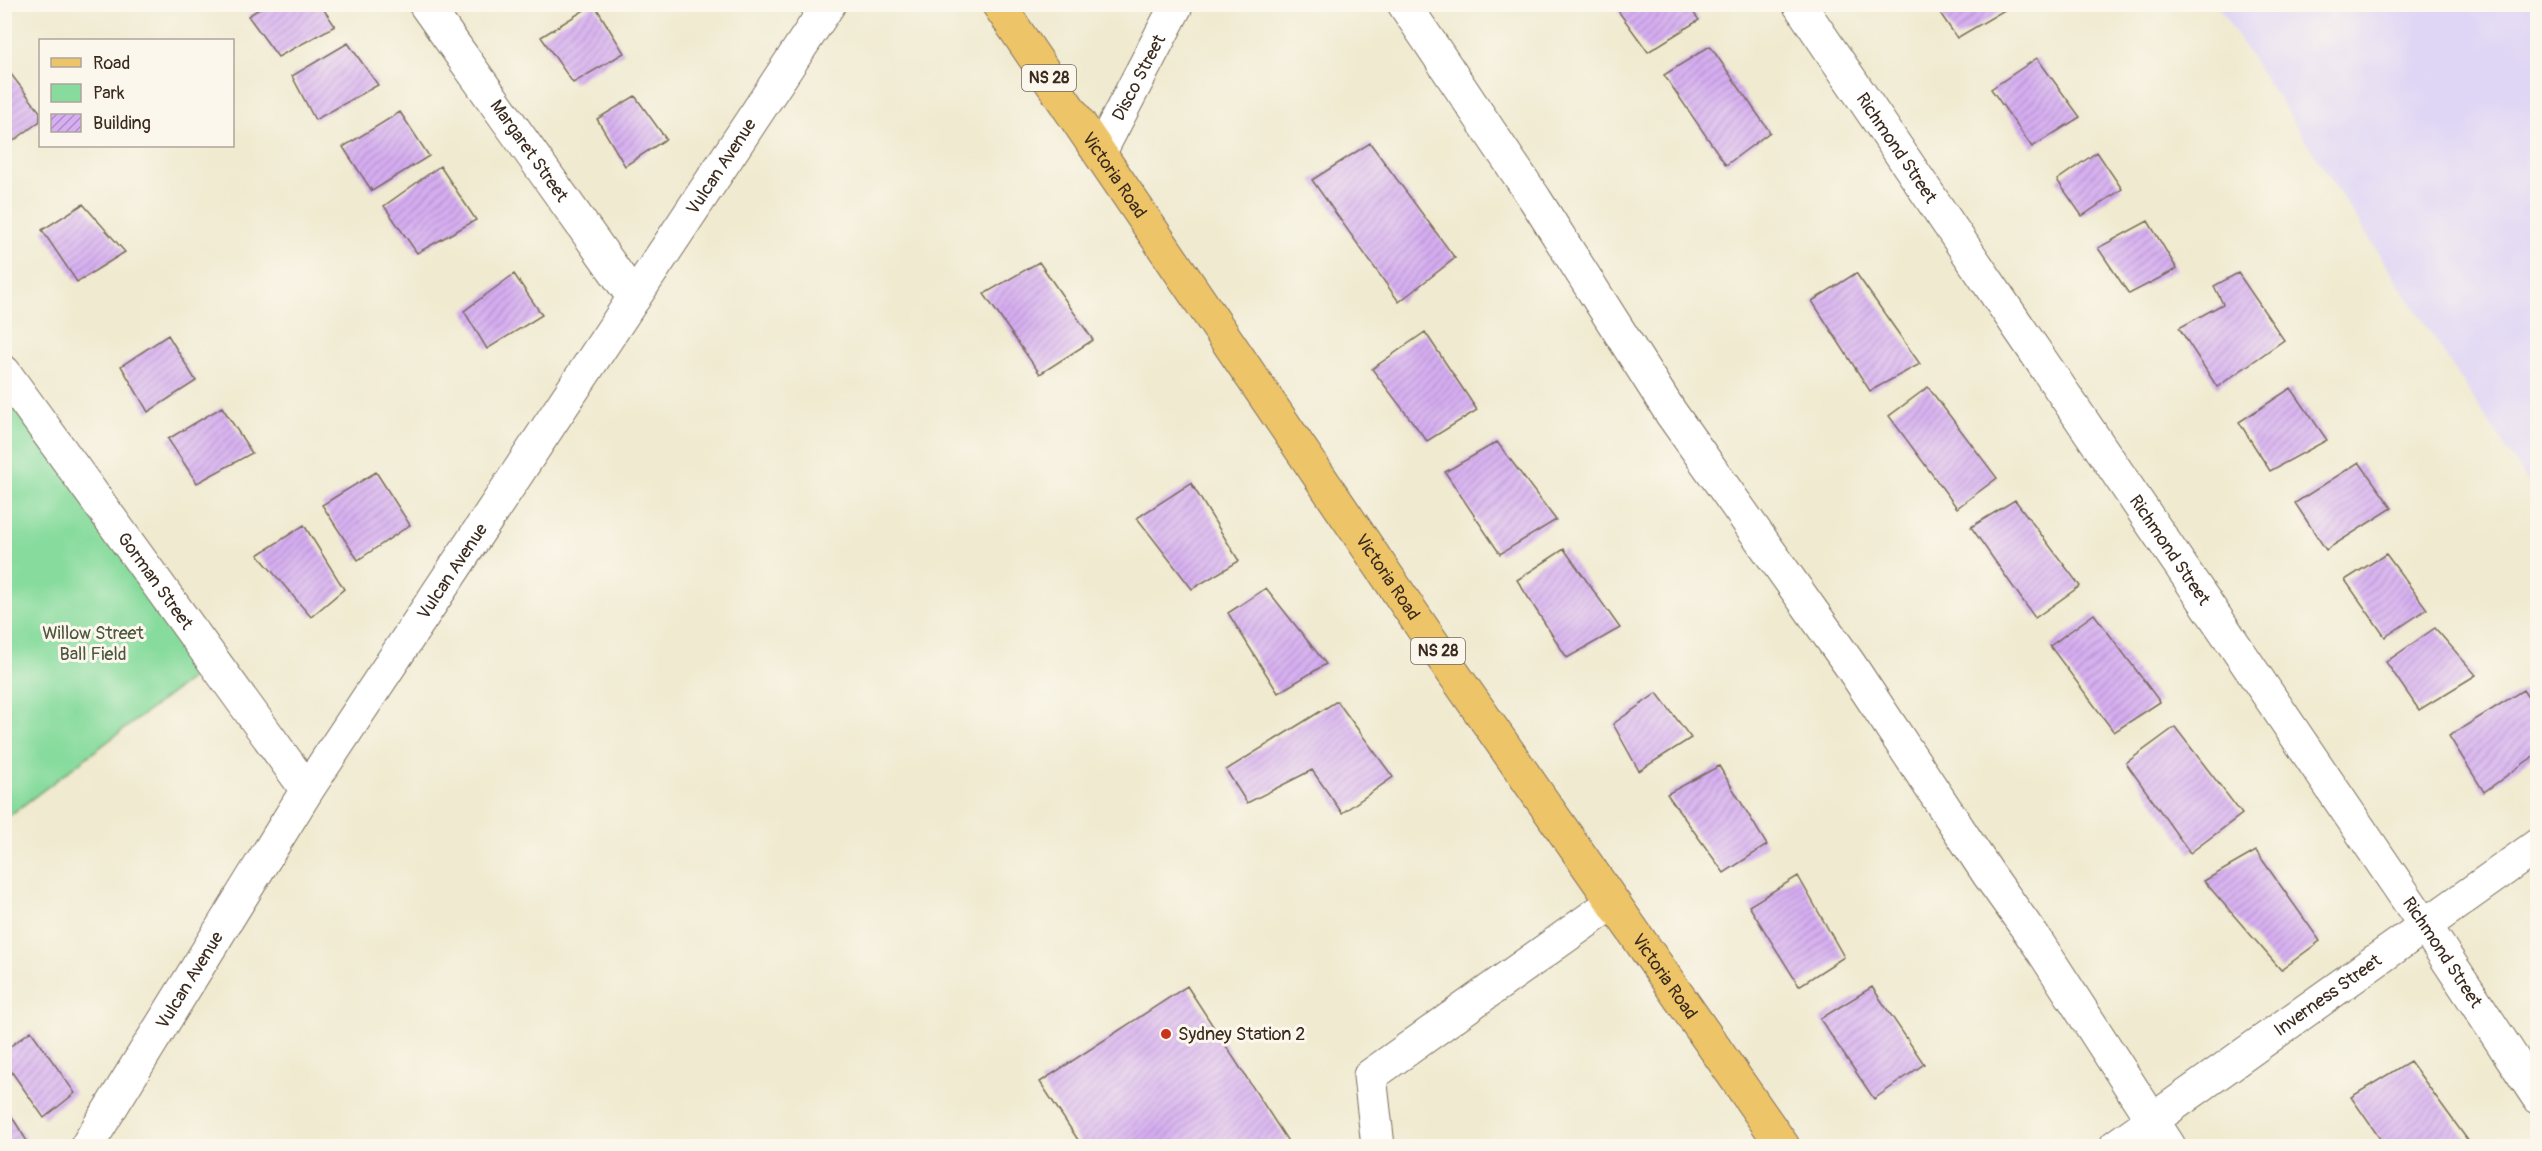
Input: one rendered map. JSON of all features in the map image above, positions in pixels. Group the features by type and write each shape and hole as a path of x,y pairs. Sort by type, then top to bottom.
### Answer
{"main road":[{"name":"Victoria Road","path":"998,4 1449,667 1783,1146"}],"street":[{"name":"Margaret Street","path":"425,4 634,298"},
{"name":"Vulcan Avenue","path":"87,1146 307,790 829,4"},
{"name":"Disco Street","path":"1100,152 1177,4"},
{"path":"1404,4 1535,199 1671,413 1850,665 1989,875 2045,954 2160,1134"},
{"name":"Richmond Street","path":"1799,4 2426,927 2538,1097"},
{"name":"Gorman Street","path":"4,372 307,790"},
{"name":"Inverness Street","path":"2116,1146 2160,1134 2426,927 2538,845"},
{"path":"1378,1146 1370,1076 1612,903"}],"shaded area":[{"path":"2217,5 2537,5 2537,496"}],"green space":[{"name":"Willow Street Ball Field","path":"4,372 214,661 5,819 4,819"}],"building":[{"path":"267,4 320,4 335,26 278,57 248,16"},
{"path":"594,4 624,53 573,83 541,37"},
{"path":"1613,4 1687,4 1699,20 1648,52"},
{"path":"1934,4 2005,4 2008,8 1957,38"},
{"path":"348,43 378,85 315,120 292,76"},
{"path":"1710,46 1770,132 1726,165 1664,75"},
{"path":"2037,58 2080,117 2032,147 1991,89"},
{"path":"4,65 39,111 39,122 12,142 4,131"},
{"path":"635,96 666,139 625,166 597,119"},
{"path":"400,112 429,156 372,191 343,147"},
{"path":"1370,143 1455,258 1399,302 1312,180"},
{"path":"2097,152 2122,189 2082,216 2057,180"},
{"path":"440,166 476,220 417,253 384,206"},
{"path":"83,204 125,252 77,282 42,230"},
{"path":"2148,221 2177,269 2129,294 2098,248"},
{"path":"1039,262 1093,340 1040,374 984,294"},
{"path":"1856,273 1920,364 1870,391 1812,301"},
{"path":"2238,273 2284,340 2217,387 2179,328 2223,304 2214,286"},
{"path":"514,274 542,315 487,349 464,311"},
{"path":"1425,332 1477,410 1427,441 1372,369"},
{"path":"168,335 196,381 148,412 121,366"},
{"path":"1928,387 1997,478 1957,508 1889,416"},
{"path":"2291,388 2327,440 2270,471 2239,422"},
{"path":"222,407 252,453 197,483 168,439"},
{"path":"1497,442 1556,520 1500,554 1445,472"},
{"path":"2359,462 2392,508 2326,550 2295,503"},
{"path":"376,472 410,525 358,560 322,505"},
{"path":"1191,483 1239,561 1192,589 1137,518"},
{"path":"2015,500 2080,586 2035,618 1971,527"},
{"path":"304,525 344,589 311,617 258,555"},
{"path":"1564,549 1620,628 1567,658 1517,580"},
{"path":"2386,554 2427,609 2385,637 2345,580"},
{"path":"1266,588 1326,664 1278,693 1228,613"},
{"path":"2094,614 2160,702 2114,732 2050,646"},
{"path":"2435,628 2476,675 2419,710 2386,662"},
{"path":"2523,690 2538,712 2538,753 2484,792 2449,736"},
{"path":"1657,693 1691,738 1639,771 1613,724"},
{"path":"1337,701 1393,777 1342,813 1312,770 1247,803 1226,770"},
{"path":"2175,727 2242,814 2190,853 2126,763"},
{"path":"1719,766 1767,845 1724,873 1667,794"},
{"path":"2256,851 2320,941 2281,970 2204,881"},
{"path":"1798,876 1844,957 1799,986 1749,906"},
{"name":"Sydney Station 2","path":"1187,986 1291,1146 1082,1146 1040,1082"},
{"path":"1872,987 1924,1064 1874,1099 1820,1019"},
{"path":"31,1031 75,1093 44,1118 4,1061 4,1051"},
{"path":"2410,1061 2472,1146 2385,1146 2351,1097"},
{"path":"4,1104 30,1146 4,1146"}],"place":[{"name":"Sydney Station 2","path":"1166,1034"}]}
